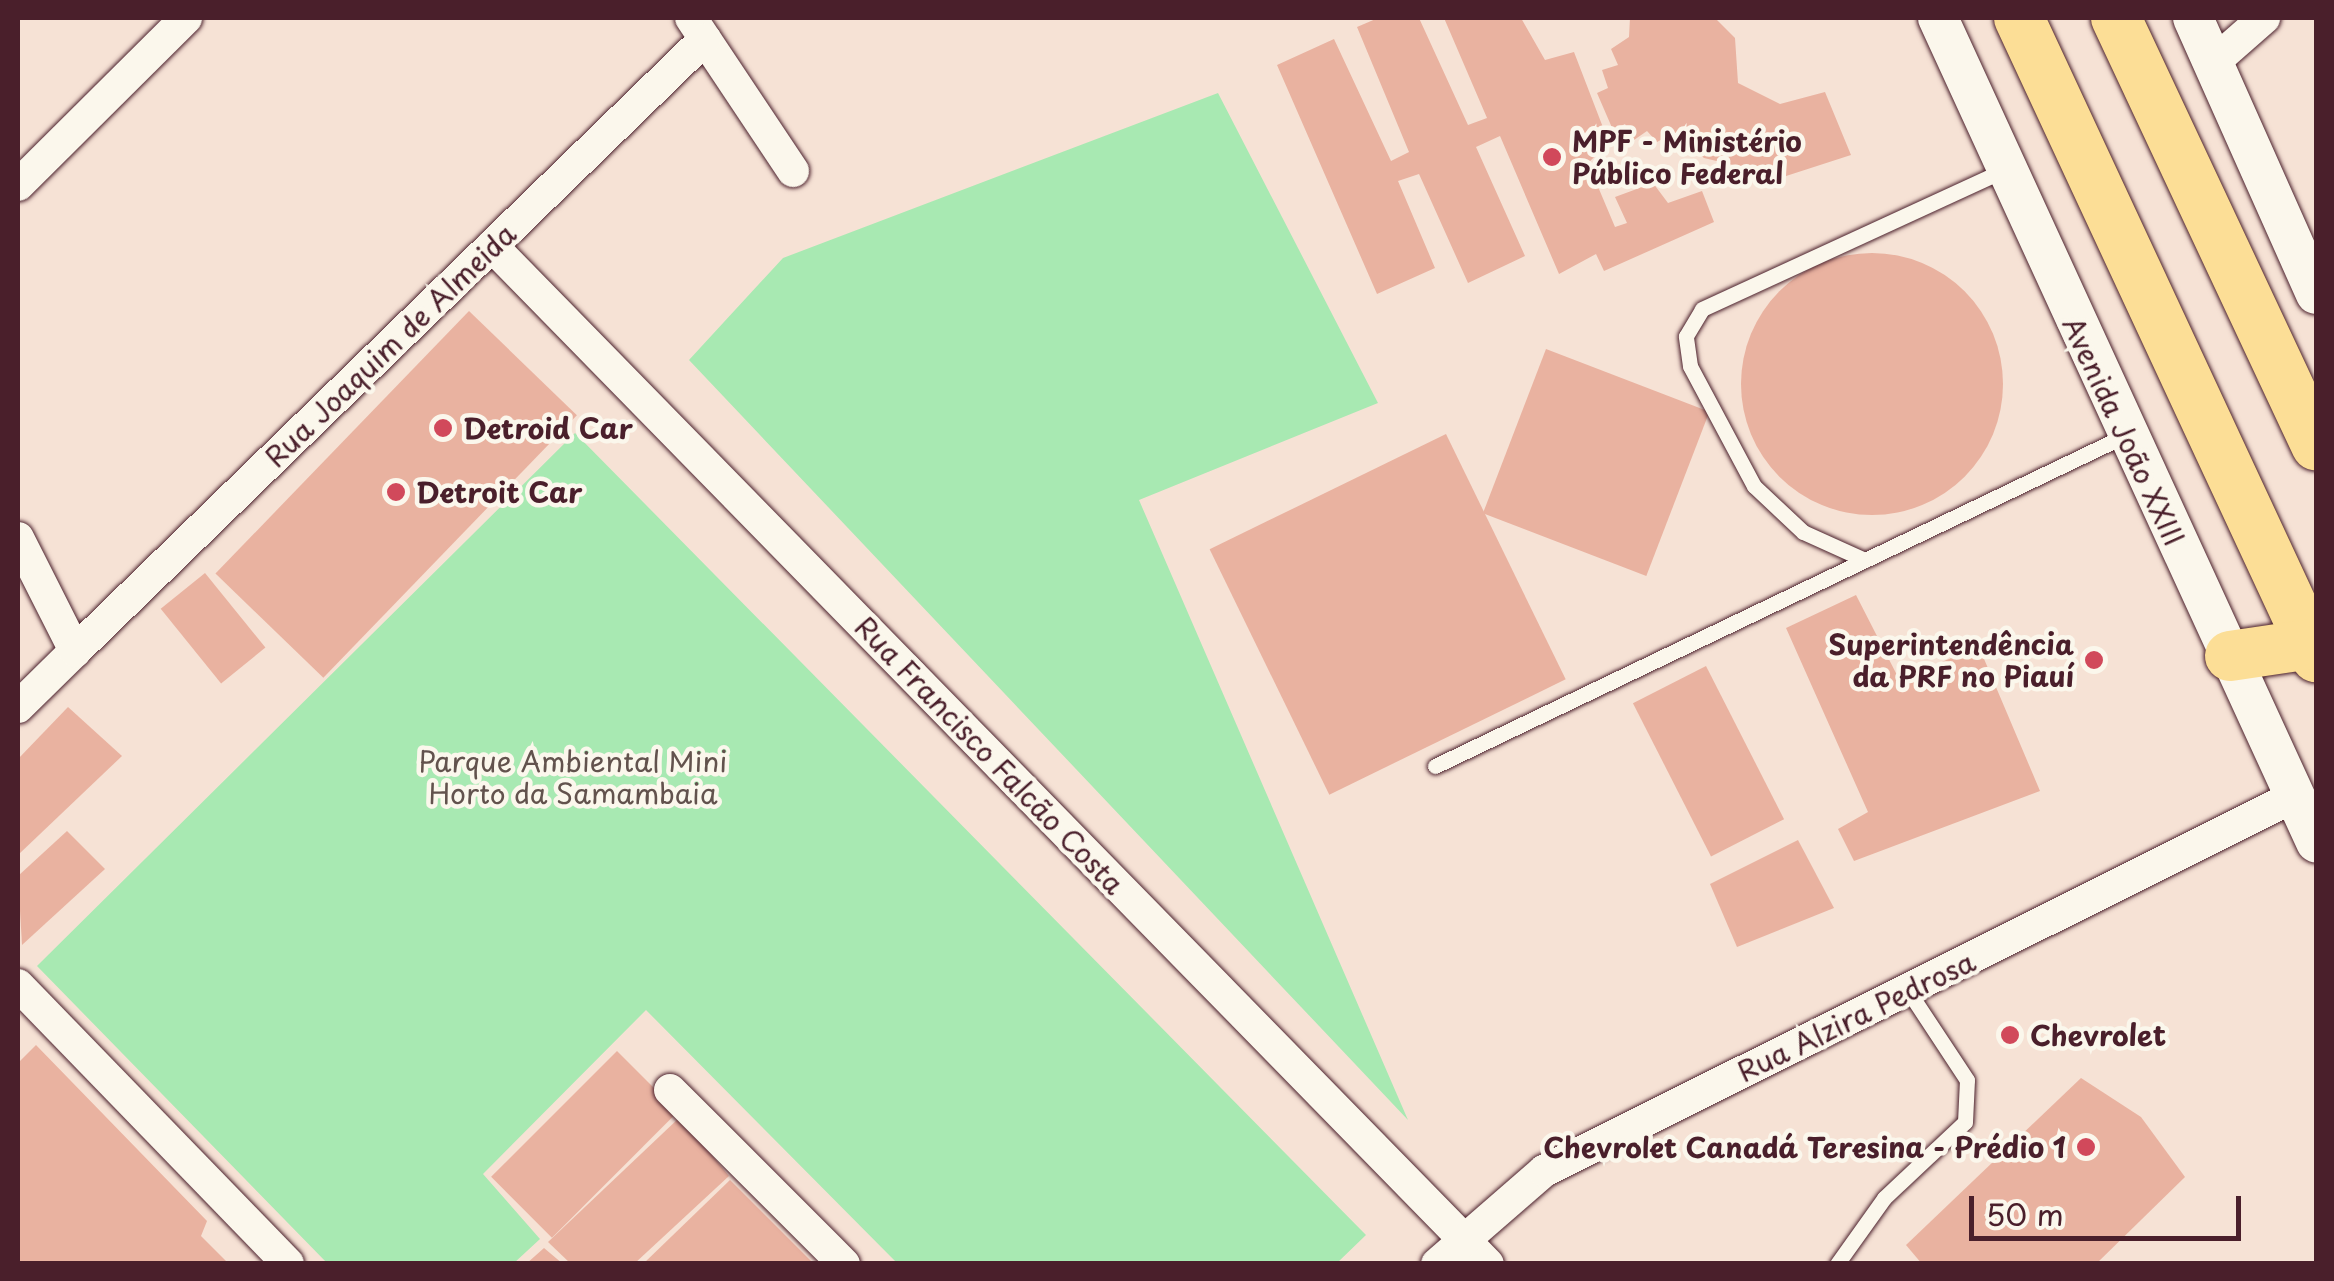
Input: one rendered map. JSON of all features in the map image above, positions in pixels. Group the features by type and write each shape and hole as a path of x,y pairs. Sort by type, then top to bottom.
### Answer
{"main road":[{"path":"2019,18 2314,650 2230,656"},
{"path":"2116,18 2316,445"}],"street":[{"path":"18,185 186,18"},
{"name":"Avenida João XXIII","path":"1938,18 2124,436 2316,842"},
{"path":"2193,18 2316,294"},
{"path":"2214,62 2264,18"},
{"path":"698,28 793,171"},
{"name":"Rua Joaquim de Almeida","path":"18,707 492,246 698,28"},
{"name":"Rua Francisco Falcão Costa","path":"492,246 1488,1264"},
{"path":"18,538 74,651"},
{"name":"Rua Alzira Pedrosa","path":"1437,1264 1544,1172 2295,796"},
{"path":"18,984 288,1264"},
{"path":"670,1090 844,1264"}],"lane":[{"path":"1864,560 1803,532 1766,501 1690,366 1686,336 1702,310 2006,169"},
{"path":"1434,766 2124,436"},
{"path":"1837,1264 1884,1198 1965,1122 1967,1080 1909,992"}],"green space":[{"path":"1218,93 1378,403 1139,500 1408,1120 689,360 783,258"},
{"name":"Parque Ambiental Mini Horto da Samambaia","path":"575,433 1366,1235 1337,1263 897,1263 646,1010 483,1174 540,1239 514,1263 327,1263 37,966"}],"building":[{"name":"MPF - Ministério Público Federal","path":"1378,18 1419,18 1468,125 1487,118 1444,18 1521,18 1545,60 1574,52 1609,143 1588,163 1615,227 1627,223 1615,197 1653,183 1668,203 1702,191 1714,222 1604,271 1596,254 1559,274 1500,136 1476,147 1525,256 1468,283 1419,174 1398,181 1435,268 1377,294 1277,65 1334,39 1391,161 1409,152 1357,27"},
{"name":"MPF - Ministério Público Federal","path":"1630,18 1716,19 1735,38 1738,83 1780,104 1825,92 1851,155 1783,177 1704,158 1674,133 1657,142 1647,131 1634,140 1625,124 1613,130 1597,93 1608,88 1602,70 1618,65 1611,49 1629,37"},
{"path":"1872,253 1922,263 1945,275 1964,292 1981,311 1993,334 2003,384 1993,434 1981,457 1964,476 1945,493 1922,505 1872,515 1822,505 1799,493 1780,476 1763,457 1751,434 1741,384 1751,334 1763,311 1780,292 1799,275 1822,263"},
{"name":"Detroit Car","path":"469,311 577,415 323,678 215,574"},
{"path":"1546,349 1709,412 1646,576 1483,513"},
{"path":"1446,434 1566,679 1329,795 1210,549"},
{"path":"205,573 265,648 221,683 161,609"},
{"path":"1856,595 1899,679 1979,647 2040,791 1854,861 1838,829 1868,812 1786,628"},
{"path":"1706,666 1784,819 1711,856 1633,703"},
{"path":"68,707 122,756 18,855 18,759"},
{"path":"67,831 105,869 22,945 18,876"},
{"path":"1798,840 1834,908 1737,947 1710,884"},
{"path":"36,1045 207,1221 201,1236 229,1264 18,1264 18,1063"},
{"path":"617,1051 678,1112 552,1238 491,1177"},
{"name":"Chevrolet Canadá Teresina - Prédio 1","path":"2081,1078 2141,1117 2185,1177 2096,1264 1922,1264 1906,1245"},
{"path":"680,1117 729,1176 634,1264 571,1264 548,1242"},
{"path":"730,1180 814,1264 643,1264"},
{"path":"544,1248 563,1264 526,1264"}],"place":[{"name":"MPF - Ministério Público Federal","path":"1552,157"},
{"name":"Detroid Car","path":"443,428"},
{"name":"Detroit Car","path":"396,492"},
{"name":"Superintendência da PRF no Piauí","path":"2094,660"},
{"name":"Chevrolet","path":"2010,1035"},
{"name":"Chevrolet Canadá Teresina - Prédio 1","path":"2086,1147"}]}
